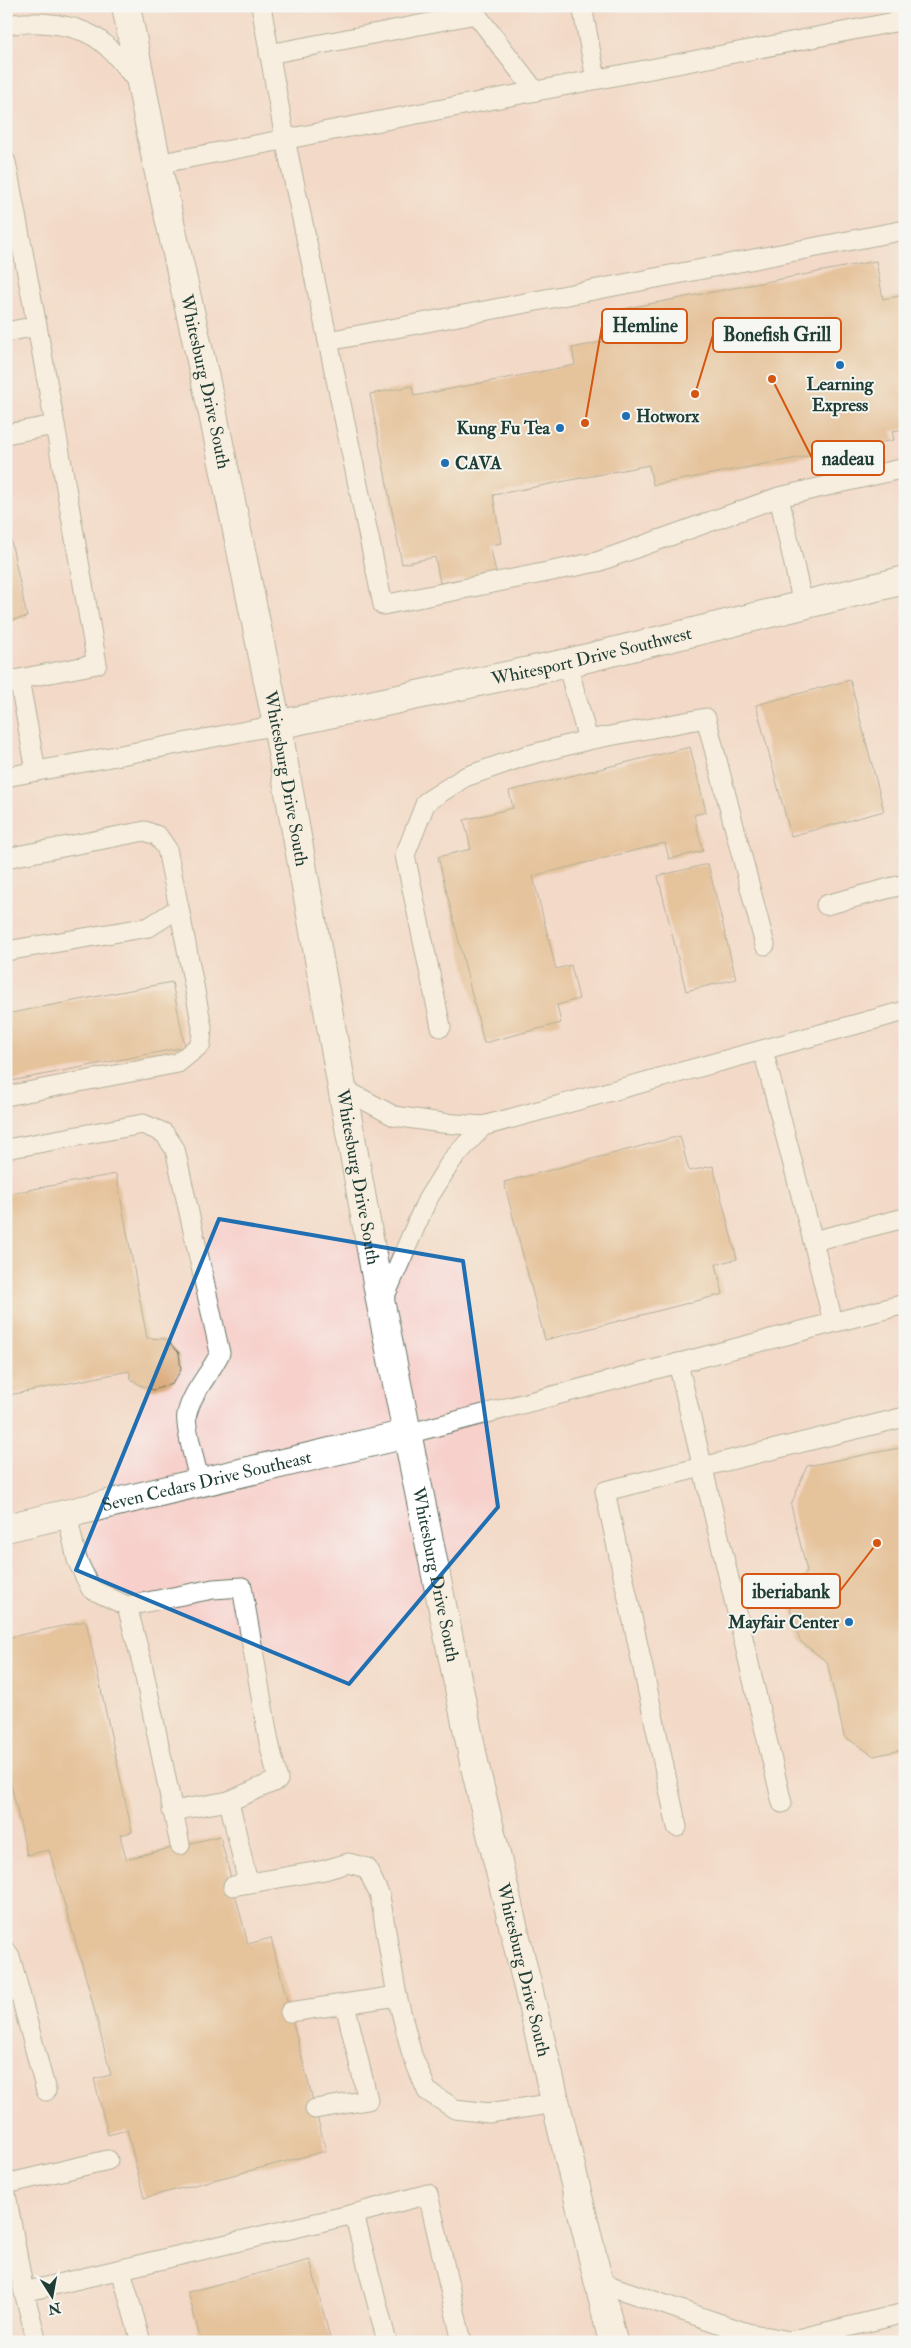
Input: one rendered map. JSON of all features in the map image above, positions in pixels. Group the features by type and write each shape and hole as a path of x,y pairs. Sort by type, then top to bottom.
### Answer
{"main road":[{"name":"Whitesburg Drive South","path":"126,6 157,164 213,414 277,726 340,1087 381,1305 475,1766 613,2342"},
{"name":"Whitesport Drive Southwest","path":"277,726 567,663 803,605 903,586"},
{"name":"Seven Cedars Drive Southeast","path":"6,1528 407,1434"}],"lane":[{"path":"261,6 285,139 383,605 597,562 779,497 905,468"},
{"path":"582,6 596,79"},
{"path":"269,54 475,10 535,91"},
{"path":"157,164 905,20"},
{"path":"6,25 37,23 68,26 103,42 142,86"},
{"path":"6,162 15,254 37,326 97,664 13,680 36,771"},
{"path":"328,341 905,230"},
{"path":"6,332 37,326"},
{"path":"6,434 55,425"},
{"path":"779,497 803,605"},
{"path":"567,663 588,740"},
{"path":"441,1027 405,855 426,802 465,778 525,756 588,740 706,718 765,945"},
{"path":"6,777 277,726"},
{"path":"6,858 145,831 158,836 167,849 202,1027 201,1044 178,1063 6,1096"},
{"path":"826,905 905,884"},
{"path":"6,951 149,927 179,908"},
{"path":"340,1087 394,1116 442,1123 483,1126 905,1011"},
{"path":"763,1050 834,1322"},
{"path":"6,1149 143,1124 164,1133 175,1149 220,1353 210,1373 193,1397 186,1416 200,1483"},
{"path":"381,1305 427,1200 452,1160 483,1126"},
{"path":"813,1241 905,1218"},
{"path":"407,1434 834,1322 904,1309"},
{"path":"678,1363 782,1802"},
{"path":"677,1826 605,1492 905,1418"},
{"path":"67,1514 77,1560 91,1589 127,1606 213,1589 242,1587 278,1780 229,1801 172,1811"},
{"path":"127,1606 142,1663 180,1845"},
{"path":"229,1801 241,1884 325,1870 348,1863 367,1868 380,1896 396,1996 412,2055 427,2091 455,2110 489,2113 556,2103"},
{"path":"6,1951 10,1956 46,2091"},
{"path":"290,2012 396,1996"},
{"path":"315,2109 368,2100 345,2004"},
{"path":"6,2184 108,2160"},
{"path":"6,2194 24,2292 37,2342"},
{"path":"24,2292 354,2214 428,2194 462,2342"},
{"path":"354,2214 387,2342"},
{"path":"121,2270 141,2342"},
{"path":"599,2282 747,2332 790,2342 905,2313"},
{"path":"724,2342 747,2332"}],"highlighted area":[{"path":"219,1219 463,1261 498,1507 349,1684 76,1570"}],"shaded area":[{"path":"6,6 905,6 905,2342 6,2342"}],"building":[{"path":"876,261 883,299 905,295 905,429 892,431 894,440 653,485 649,465 493,495 501,543 490,545 496,573 440,583 435,557 402,564 370,394 412,386 414,396 575,365 572,348 612,340 607,312"},
{"path":"6,517 27,617 6,621"},
{"path":"850,680 884,811 791,836 756,705"},
{"path":"690,747 706,812 694,815 703,851 669,859 665,843 533,876 556,969 571,965 579,999 557,1005 561,1023 484,1043 438,857 471,849 464,820 513,808 509,791"},
{"path":"708,864 736,979 686,991 658,876"},
{"path":"172,982 185,1047 6,1082 6,1014"},
{"path":"680,1136 689,1171 713,1166 737,1259 716,1264 723,1294 545,1340 504,1182"},
{"path":"116,1174 147,1338 166,1339 179,1353 181,1370 172,1384 153,1390 131,1379 129,1371 9,1395 6,1380 6,1194"},
{"name":"Mayfair Center","path":"899,1448 905,1452 905,1749 874,1756 844,1736 827,1662 800,1641 788,1602 807,1571 791,1505 807,1466"},
{"path":"86,1621 132,1832 120,1835 126,1859 220,1836 248,1944 271,1938 326,2151 144,2198 127,2130 108,2135 94,2079 111,2075 88,1985 49,1850 27,1855 8,1770 6,1770 6,1638"},
{"path":"310,2260 331,2342 201,2342 188,2292"}],"place":[{"name":"Learning Express","path":"840,365"},
{"name":"nadeau","path":"772,379"},
{"name":"Bonefish Grill","path":"695,394"},
{"name":"Hotworx","path":"626,416"},
{"name":"Hemline","path":"585,423"},
{"name":"Kung Fu Tea","path":"560,428"},
{"name":"CAVA","path":"445,463"},
{"name":"iberiabank","path":"877,1543"},
{"name":"Mayfair Center","path":"849,1622"}]}
